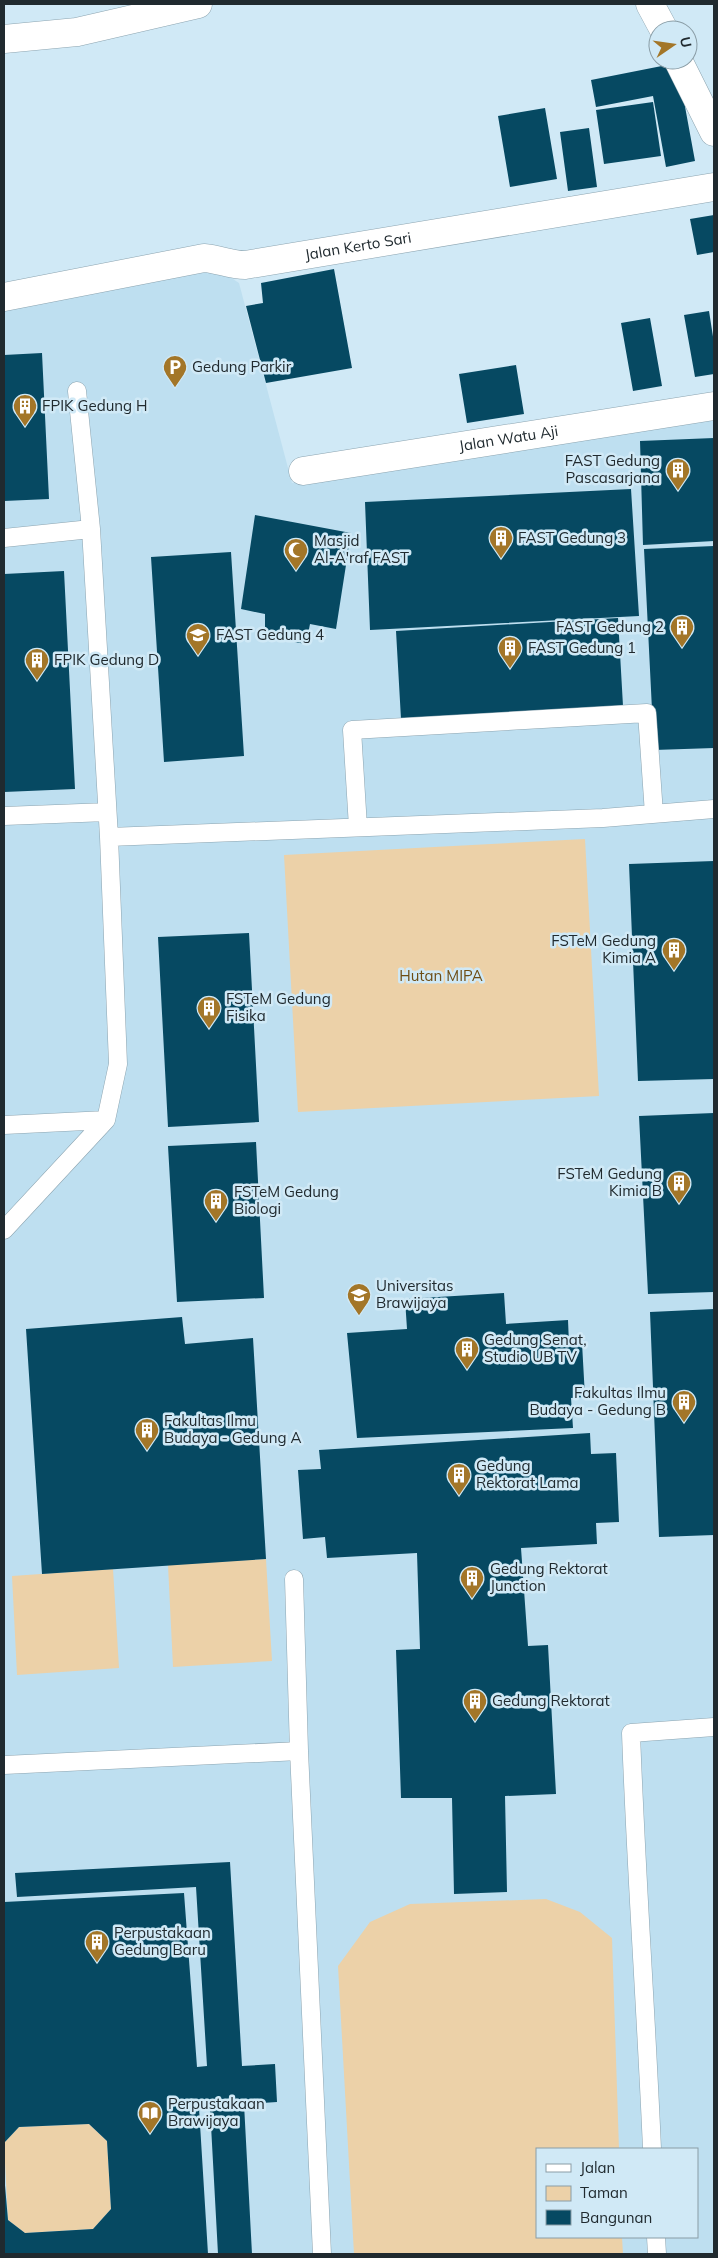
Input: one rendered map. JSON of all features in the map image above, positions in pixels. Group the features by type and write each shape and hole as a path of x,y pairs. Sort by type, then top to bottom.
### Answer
{"street":[{"path":"4,39 76,32 198,4"},
{"path":"650,4 659,20"},
{"path":"683,70 714,132"},
{"name":"Jalan Kerto Sari","path":"4,297 204,258 214,259 229,265 245,265 714,187"},
{"name":"Jalan Watu Aji","path":"303,471 714,406"}],"lane":[{"path":"4,1230 106,1120 118,1064 110,837 91,530 77,391"},
{"path":"4,538 91,530"},
{"path":"358,828 352,730 647,713 654,814"},
{"path":"110,837 358,828 654,814 714,809"},
{"path":"4,816 107,812"},
{"path":"4,1125 106,1120"},
{"path":"294,1579 299,1751 322,2254"},
{"path":"652,2148 642,1943 638,1909 631,1733 714,1727"},
{"path":"4,1765 299,1751"},
{"path":"656,2238 657,2254"}],"shaded area":[{"name":"Universitas Brawijaya","path":"219,270 239,283 292,483 714,420 714,2254 4,2254 4,307"}],"green space":[{"name":"Hutan MIPA","path":"585,839 599,1096 298,1112 284,855"},
{"path":"266,1559 272,1661 173,1667 168,1565"},
{"path":"113,1569 119,1668 17,1675 12,1576"},
{"path":"546,1899 580,1912 612,1938 619,2148 536,2148 536,2238 622,2238 623,2254 354,2254 338,1966 370,1922 410,1904"},
{"path":"89,2124 107,2141 111,2209 93,2229 25,2233 8,2220 4,2143 19,2127"}],"building":[{"path":"648,69 678,70 695,161 666,167 653,96 596,107 591,80"},
{"path":"653,102 661,156 604,164 596,110"},
{"path":"545,108 557,179 510,187 498,116"},
{"path":"589,128 597,187 568,191 560,132"},
{"path":"714,215 714,252 697,255 690,219"},
{"path":"334,269 352,368 266,383 246,306 263,303 261,283"},
{"path":"709,311 714,343 714,374 695,377 684,315"},
{"path":"650,318 662,386 633,391 621,323"},
{"name":"FPIK Gedung H","path":"42,353 49,499 4,501 4,355"},
{"path":"516,365 524,414 467,423 459,374"},
{"name":"FAST Gedung Pascasarjana","path":"714,438 714,541 643,545 640,441"},
{"name":"FAST Gedung 3","path":"631,489 639,616 370,630 365,502"},
{"name":"Masjid Al-A'raf FAST","path":"255,515 351,533 336,629 310,624 306,644 265,637 265,614 241,609"},
{"name":"FAST Gedung 2","path":"714,546 714,748 654,750 644,549"},
{"name":"FAST Gedung 4","path":"231,552 244,756 164,762 151,557"},
{"name":"FPIK Gedung D","path":"64,571 75,789 4,792 4,574"},
{"name":"FAST Gedung 1","path":"618,618 623,706 401,719 396,631"},
{"name":"FSTeM Gedung Kimia A","path":"714,861 714,1079 638,1081 629,864"},
{"name":"FSTeM Gedung Fisika","path":"249,933 259,1122 168,1127 158,937"},
{"name":"FSTeM Gedung Kimia B","path":"714,1113 714,1292 648,1294 639,1116"},
{"name":"FSTeM Gedung Biologi","path":"256,1142 264,1298 177,1302 168,1146"},
{"name":"Gedung Senat, Studio UB TV","path":"504,1293 506,1324 568,1320 569,1344 582,1343 585,1397 571,1398 573,1428 357,1438 347,1333 407,1329 405,1299"},
{"name":"Fakultas Ilmu Budaya - Gedung B","path":"714,1309 714,1535 659,1537 650,1312"},
{"name":"Fakultas Ilmu Budaya - Gedung A","path":"182,1317 185,1344 253,1338 266,1559 42,1574 26,1329"},
{"path":"590,1433 591,1454 616,1453 619,1522 596,1523 597,1544 521,1548 528,1646 548,1645 556,1794 505,1796 507,1892 454,1894 452,1798 401,1798 396,1650 420,1649 417,1553 327,1558 325,1537 303,1539 298,1470 321,1469 319,1450"},
{"path":"230,1862 242,2066 275,2064 277,2102 244,2104 252,2254 218,2254 210,2107 199,2108 208,2254 4,2254 4,2174 8,2220 25,2233 93,2229 111,2209 107,2141 89,2124 19,2127 4,2143 4,1902 184,1893 197,2067 207,2066 196,1887 17,1897 15,1873"}],"place":[{"name":"Gedung Parkir","path":"175,388"},
{"name":"FPIK Gedung H","path":"25,427"},
{"name":"FAST Gedung Pascasarjana","path":"678,491"},
{"name":"FAST Gedung 3","path":"501,559"},
{"name":"Masjid Al-A'raf FAST","path":"296,571"},
{"name":"FAST Gedung 2","path":"682,648"},
{"name":"FAST Gedung 4","path":"198,656"},
{"name":"FAST Gedung 1","path":"510,669"},
{"name":"FPIK Gedung D","path":"37,681"},
{"name":"FSTeM Gedung Kimia A","path":"674,971"},
{"name":"FSTeM Gedung Fisika","path":"209,1029"},
{"name":"FSTeM Gedung Kimia B","path":"679,1204"},
{"name":"FSTeM Gedung Biologi","path":"216,1222"},
{"name":"Universitas Brawijaya","path":"359,1316"},
{"name":"Gedung Senat, Studio UB TV","path":"467,1370"},
{"name":"Fakultas Ilmu Budaya - Gedung B","path":"684,1423"},
{"name":"Fakultas Ilmu Budaya - Gedung A","path":"147,1451"},
{"name":"Gedung Rektorat Lama","path":"459,1496"},
{"name":"Gedung Rektorat Junction","path":"472,1599"},
{"name":"Gedung Rektorat","path":"475,1722"},
{"name":"Perpustakaan Gedung Baru","path":"97,1963"},
{"name":"Perpustakaan Brawijaya","path":"150,2134"}]}
